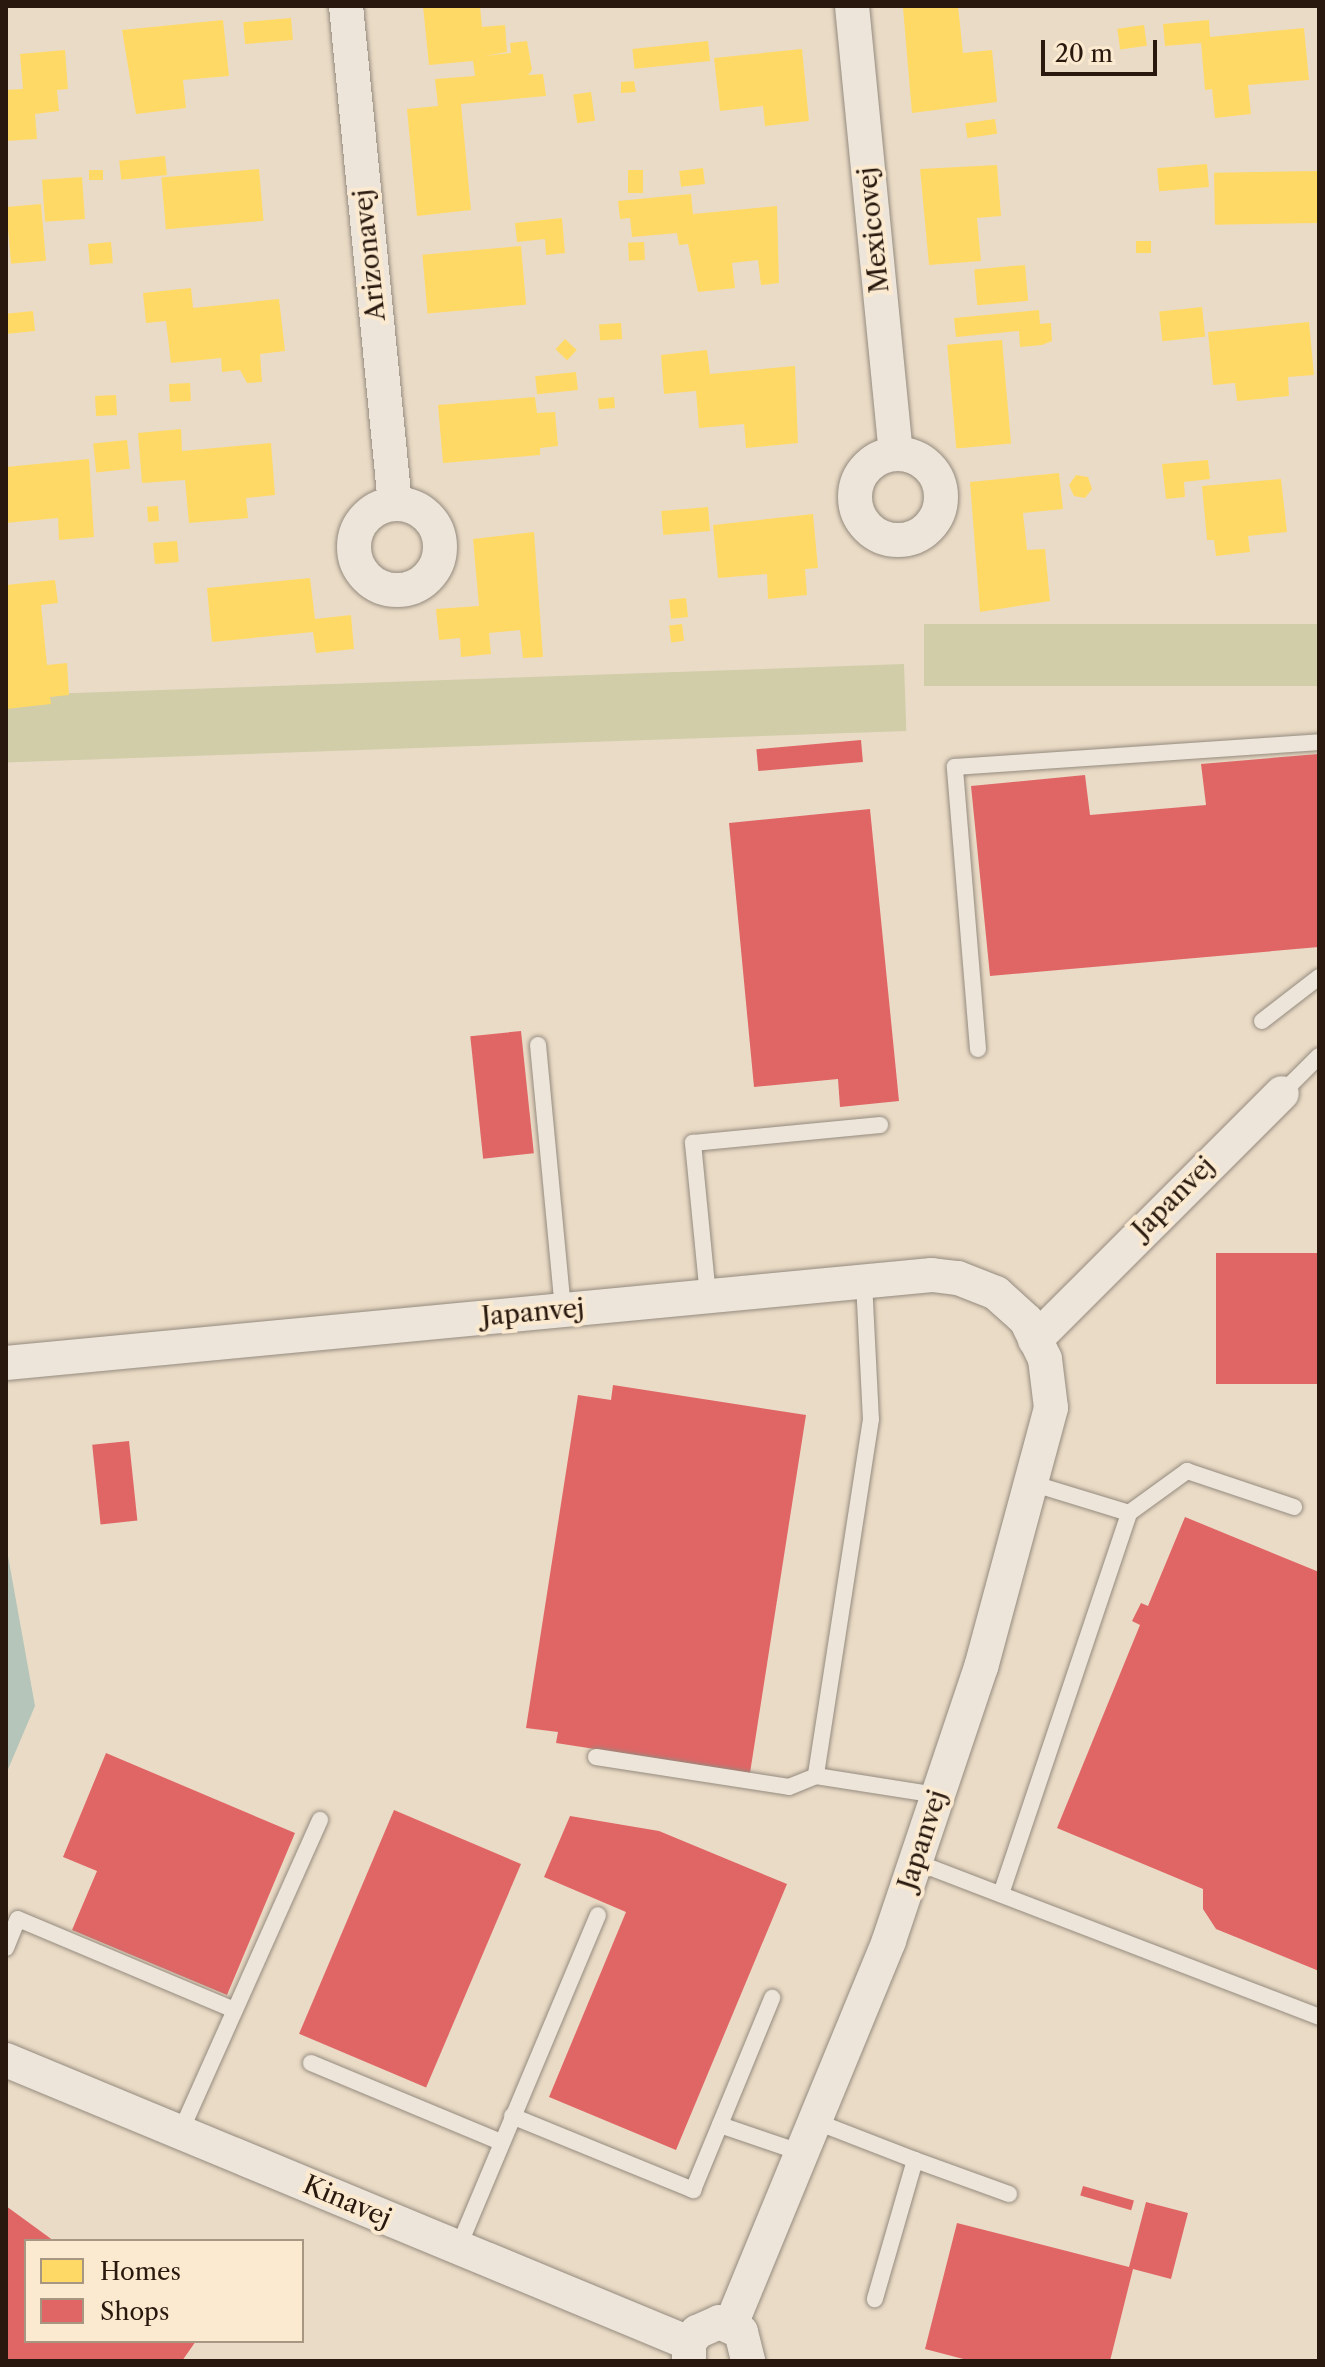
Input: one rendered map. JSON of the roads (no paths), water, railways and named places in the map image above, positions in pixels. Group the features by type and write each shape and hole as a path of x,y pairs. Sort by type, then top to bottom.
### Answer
{"street":[{"name":"Arizonavej","path":"346,6 395,504"},
{"name":"Mexicovej","path":"852,6 896,453"},
{"name":"Japanvej","path":"1035,1340 1282,1093"},
{"name":"Japanvej","path":"6,1363 864,1282 958,1278 996,1293 1026,1320 1045,1359 1051,1408 981,1667 916,1862 805,2154 731,2325"},
{"name":"Kinavej","path":"6,2060 458,2248 689,2352"},
{"path":"689,2352 707,2325 731,2325 748,2342 748,2361"}],"lane":[{"path":"978,1049 955,767 1319,742"},
{"path":"1262,1021 1319,977"},
{"path":"538,1045 563,1310"},
{"path":"1282,1093 1319,1056"},
{"path":"708,1296 693,1143 880,1125"},
{"path":"816,1776 871,1419 864,1282"},
{"path":"1001,1894 1129,1513 1187,1471 1294,1507"},
{"path":"1031,1483 1129,1513"},
{"path":"596,1757 789,1787 816,1776 938,1795"},
{"path":"180,2133 320,1820"},
{"path":"916,1862 1319,2017"},
{"path":"458,2248 598,1915"},
{"path":"6,1948 18,1919 235,2010"},
{"path":"512,2116 693,2190 772,1998"},
{"path":"311,2063 501,2142"},
{"path":"817,2122 1009,2194"},
{"path":"720,2125 805,2154"},
{"path":"875,2299 915,2160"}]}
